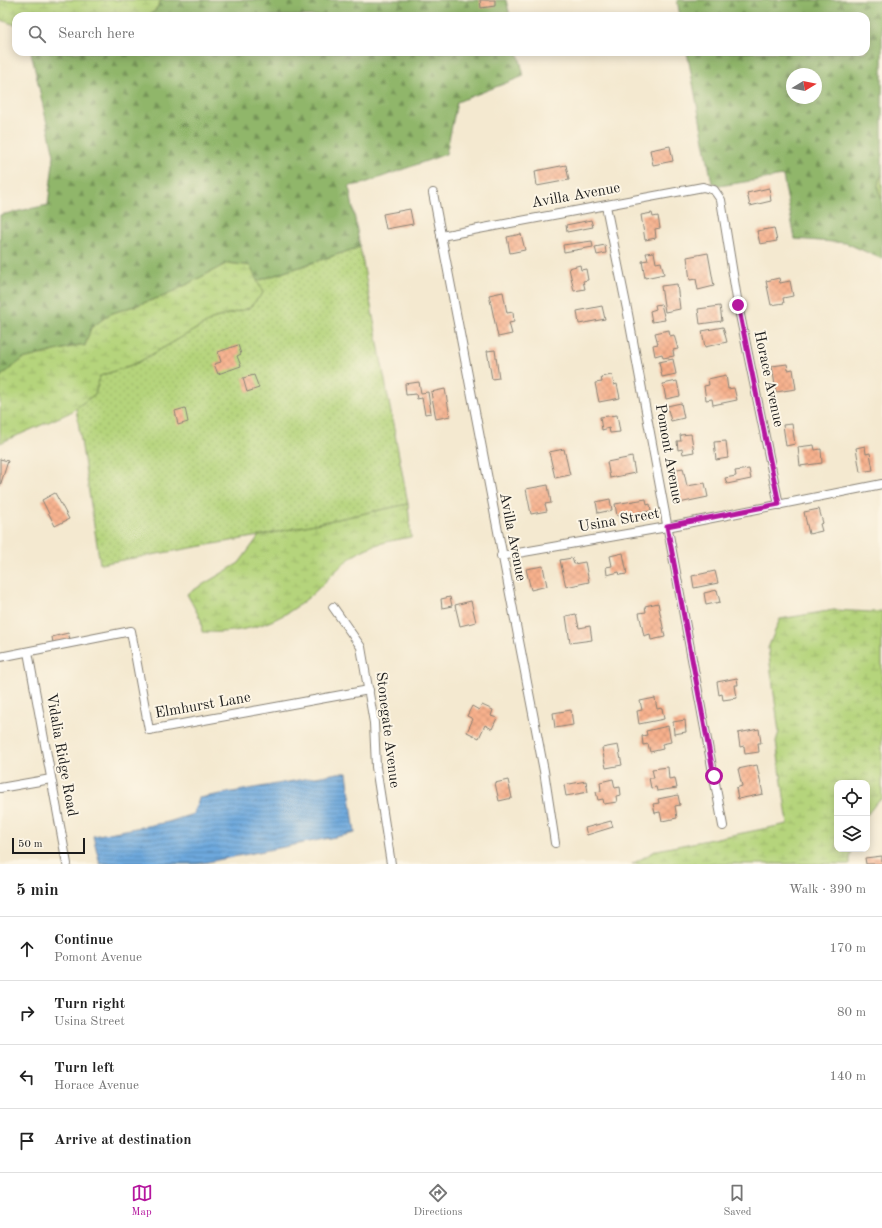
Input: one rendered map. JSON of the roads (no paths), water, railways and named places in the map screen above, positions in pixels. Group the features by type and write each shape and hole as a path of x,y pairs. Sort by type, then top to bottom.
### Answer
{"street":[{"name":"Avilla Avenue","path":"441,236 504,223 606,206 703,186 714,190"},
{"name":"Horace Avenue","path":"714,190 720,200 738,305 779,504"},
{"name":"Avilla Avenue","path":"433,193 501,556 544,771 555,843"},
{"name":"Pomont Avenue","path":"606,206 618,259 723,826"},
{"name":"Usina Street","path":"501,556 667,526 882,484"},
{"name":"Stonegate Avenue","path":"333,607 361,647 374,722 376,767 391,864"},
{"name":"Elmhurst Lane","path":"28,652 131,631 149,730 369,690"},
{"path":"0,657 28,652"},
{"name":"Vidalia Ridge Road","path":"28,652 67,864"},
{"path":"0,788 52,779"}],"water":[{"path":"338,773 347,773 355,833 197,864 100,864 93,836 168,822 193,814 199,798"}]}
